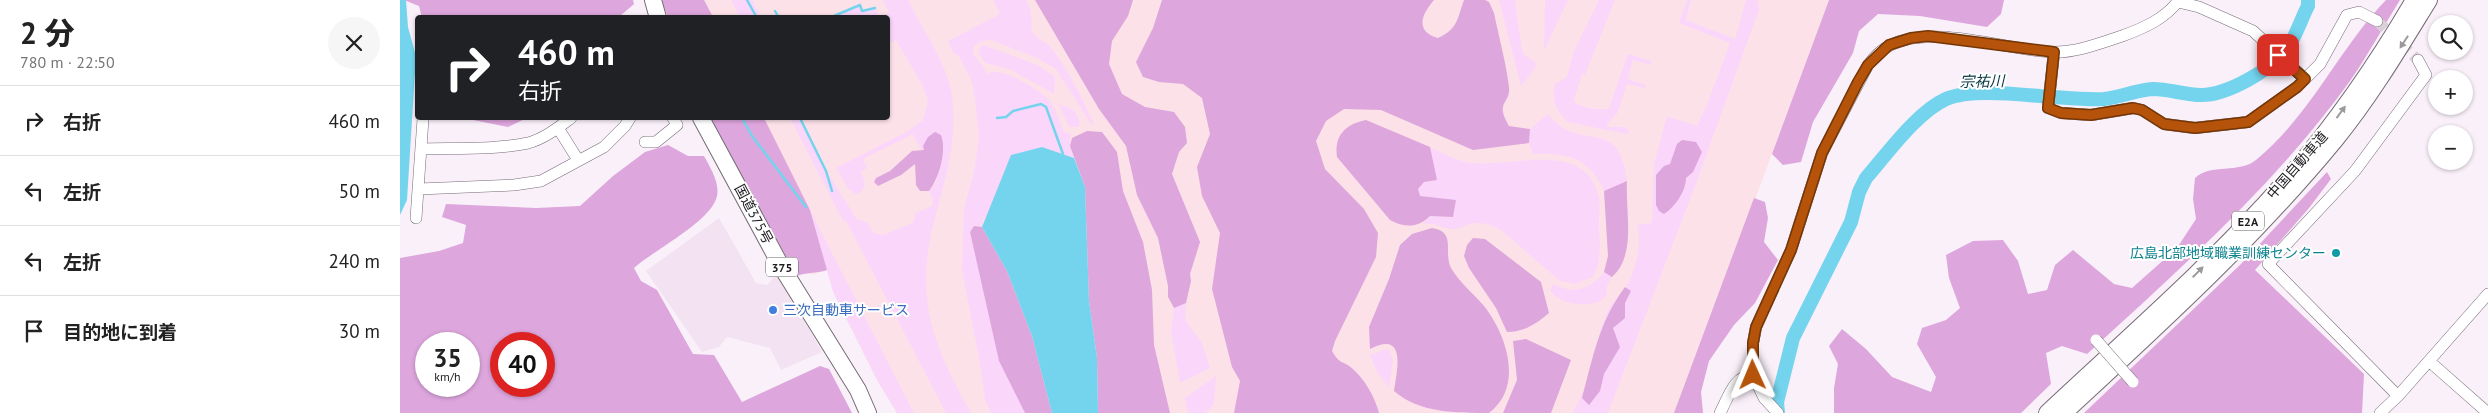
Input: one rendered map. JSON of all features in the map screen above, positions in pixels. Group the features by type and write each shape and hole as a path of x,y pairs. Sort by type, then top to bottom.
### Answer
{"highway":[{"path":"652,0 657,15"},
{"name":"中国自動車道","path":"2047,413 2183,286 2283,184 2329,129 2363,82 2414,0"},
{"name":"中国自動車道","path":"2064,413 2199,287 2293,190 2338,137 2367,97 2429,0"},
{"name":"国道375号","path":"702,120 781,266 858,390 868,413"}],"street":[{"path":"1775,410 1758,388 1753,375 1753,343 1756,327 1791,250 1822,153 1868,65 1877,54 1901,40 1928,36 2054,52 2098,44 2127,34 2161,19 2179,1 2199,6 2253,31 2305,79"},
{"path":"2054,52 2048,108 2061,113 2091,115 2133,108 2142,110 2164,124 2195,128 2248,122 2297,87 2320,64 2347,15 2359,12 2377,21"},
{"path":"2398,396 2268,264 2355,171 2411,97 2426,75 2418,60"},
{"path":"416,218 423,120"},
{"path":"421,149 488,147 530,142 558,128 568,120"},
{"path":"419,189 514,185 541,181 604,146 629,120"},
{"path":"645,142 656,142 677,125 674,120"},
{"path":"558,128 578,160"},
{"path":"2380,413 2429,362 2488,294"},
{"path":"2096,340 2133,382"},
{"path":"2429,362 2488,413"},
{"path":"1720,413 1737,380 1746,375 1753,375"}],"shaded area":[{"path":"404,0 633,0 634,4 621,15 421,15 419,6"},
{"path":"661,0 1829,0 1676,413 897,413 877,380 835,296 827,270 815,274 804,273 797,276 709,120 890,120 890,15 667,15"},
{"path":"661,0 704,0 712,15 667,15"},
{"path":"731,0 752,0 760,15 739,15"},
{"path":"883,0 908,0 940,59 952,96 952,145 928,250 927,299 931,322 938,344 971,413 946,413 791,120 801,120 825,169 857,219 867,222 874,233 883,235 914,222 915,213 932,206 933,199 929,191 936,182 941,158 922,151 913,134 863,159 867,168 861,172 864,187 857,195 848,188 836,168 908,131 923,120 928,101 923,86 896,40 890,43 890,15 882,15 889,13"},
{"path":"993,0 1026,0 1031,10 1033,33 1051,47 1059,58 1094,124 1091,124 1056,69 1037,58 991,40 982,41 974,46 973,53 988,74 993,72 1010,75 1045,96 1058,115 1064,132 1071,134 1070,146 1074,158 1042,147 983,220 982,227 974,226 970,232 999,361 1025,413 991,413 985,400 962,270 964,208 974,172 979,136 972,82 959,56 953,53 948,41 1000,14"},
{"path":"1035,0 1133,0 1128,16 1112,41 1109,64 1122,94 1145,107 1174,112 1185,127 1187,143 1179,152 1172,174 1200,242 1190,274 1191,281 1186,303 1174,308 1168,297 1168,286 1158,238 1137,195 1126,146 1099,109"},
{"path":"1162,0 1434,0 1426,11 1422,22 1423,27 1430,35 1438,38 1450,31 1456,23 1464,0 1485,0 1489,2 1494,13 1509,87 1503,112 1509,126 1530,129 1529,143 1473,150 1381,110 1344,109 1326,121 1316,141 1325,169 1364,209 1378,233 1376,257 1335,341 1332,351 1340,361 1347,364 1362,378 1372,395 1379,413 1234,413 1240,381 1232,367 1212,289 1220,233 1202,196 1197,167 1210,134 1202,98 1183,84 1159,82 1143,77 1136,62 1153,28"},
{"path":"1499,0 1515,0 1522,51 1535,62 1536,67 1521,86"},
{"path":"1545,0 1568,0 1544,51"},
{"path":"1599,0 1615,0 1585,75 1582,74 1574,100 1577,104 1589,108 1609,108 1628,54 1651,61 1652,65 1633,60 1628,79 1646,85 1644,88 1627,84 1617,114 1608,123 1607,127 1625,127 1630,132 1627,134 1568,122 1555,105 1555,84 1567,77 1573,53"},
{"path":"1687,0 1691,0 1686,20 1735,39 1746,0 1758,0 1759,10 1694,189 1608,413 1572,413 1589,375 1599,335 1609,309 1627,286 1633,271 1639,245 1637,225 1652,223 1654,164 1667,116 1697,126 1730,43 1679,23"},
{"path":"1829,0 2004,0 2001,14 1987,27 1920,16 1878,14 1859,31 1853,53 1813,122 1801,162 1783,165 1772,154"},
{"path":"2386,0 2400,0 2350,81 2291,155 2226,224 2087,354 2062,346 2046,353 2051,384 2021,413 1834,413 1834,388 1838,364 1829,346 1842,329 1866,349 1892,377 1931,392 1936,377 1917,344 1922,328 1946,320 1960,308 1949,278 1946,255 1973,241 2003,240 2018,261 2028,294 2047,290 2055,265 2073,250 2114,284 2132,288 2177,248 2196,219 2193,199 2195,178 2209,171 2242,167 2249,164 2275,143 2308,103 2369,19"},
{"path":"860,5 862,11 875,8 878,15 834,15"},
{"path":"984,45 1040,66 1055,77 1054,94 1009,69 985,63 978,52 979,48"},
{"path":"1058,103 1075,111 1080,122 1078,127 1069,127"},
{"path":"1548,114 1560,126 1573,132 1597,137 1607,141 1616,148 1623,160 1627,181 1604,191 1592,171 1576,159 1556,154 1533,154 1529,143 1530,129"},
{"path":"473,120 523,120 508,127"},
{"path":"709,120 765,120 810,210 827,270 797,276"},
{"path":"1366,120 1430,147 1437,180 1424,182 1418,189 1420,196 1456,200 1453,217 1430,216 1421,223 1411,226 1390,220 1337,157 1339,137 1347,128"},
{"path":"1087,131 1102,132 1117,152 1123,191 1143,242 1152,290 1154,345 1170,413 1098,413 1097,358 1089,301 1085,187 1070,146 1072,138"},
{"path":"935,132 941,135 943,149 939,172 929,191 920,191 916,185 915,164 901,175 878,186 874,182 876,178 890,171 912,151 924,150 923,146 928,137"},
{"path":"1682,140 1696,142 1702,152 1693,172 1686,178 1686,183 1679,198 1664,214 1659,211 1656,205 1656,175 1664,166 1670,164 1677,144"},
{"path":"668,145 688,156 704,156 714,175 718,191 713,206 694,225 634,268 641,281 657,290 693,354 714,355 742,402 820,366 829,369 852,413 400,413 400,258 439,251 463,243 466,225 442,217 446,204 536,208 580,206 613,176 645,152"},
{"path":"1430,147 1451,157 1473,163 1544,160 1562,162 1578,167 1590,177 1599,200 1600,250 1598,264 1593,277 1575,284 1560,281 1501,230 1490,225 1474,223 1454,229 1432,224 1422,224 1430,216 1453,217 1456,201 1420,196 1418,189 1424,182 1436,180"},
{"path":"2327,172 2331,179 2309,208 2255,270 2364,374 2362,413 2084,413 2241,264"},
{"path":"1627,181 1627,245 1625,257 1620,268 1612,277 1604,272 1608,256 1604,191"},
{"path":"1754,198 1765,202 1768,218 1764,242 1778,260 1755,303 1734,325 1709,361 1701,392 1703,413 1674,413"},
{"path":"810,210 914,413 897,413 877,380 833,292"},
{"name":"三次自動車サービス","path":"719,218 756,283 767,285 777,274 822,352 781,370 770,348 727,337 719,347 702,352 646,271"},
{"path":"974,226 982,227 1007,271 1032,336 1052,413 1025,413 999,361 970,232"},
{"path":"1432,228 1440,230 1447,238 1451,268 1462,283 1484,306 1499,331 1505,346 1509,375 1506,389 1500,402 1489,413 1451,412 1426,408 1415,404 1394,391 1397,373 1395,348 1382,344 1370,349 1369,327 1389,279 1400,245 1412,234"},
{"path":"1473,238 1485,239 1541,282 1549,313 1530,327 1519,331 1507,332 1496,308 1469,268 1464,256 1467,245"},
{"path":"1604,272 1612,277 1607,285 1607,295 1598,302 1585,304 1571,303 1558,298 1550,289 1554,284 1575,290 1593,283"},
{"path":"1625,287 1631,291 1625,303 1625,318 1613,328 1620,347 1604,374 1600,391 1589,405 1582,398 1598,340 1609,313"},
{"path":"1186,303 1185,319 1202,343 1210,368 1180,383 1171,332 1174,308"},
{"path":"1526,339 1571,360 1551,413 1503,413 1517,380 1513,341"},
{"path":"1386,349 1390,351 1393,360 1389,388 1377,372 1370,355"},
{"path":"1216,376 1214,404 1206,413 1188,413 1185,398"}],"water":[{"path":"400,0 406,0 408,27 415,52 415,72 407,200 400,215"},
{"path":"1042,147 1074,158 1085,187 1089,301 1097,358 1098,413 1052,413 1032,336 1007,271 982,227 1011,155"}],"waterway":[{"path":"747,0 755,15"},
{"name":"宗祐川","path":"1778,413 1777,402 1793,338 1851,222 1859,192 1866,178 1903,134 1924,113 1946,99 1979,93 2104,99 2153,89 2201,95 2223,91 2248,80 2279,58 2292,40 2308,6 2308,0"},
{"path":"836,15 860,5 862,11 875,8"},
{"path":"775,11 777,15"},
{"path":"997,118 1006,117 1013,111 1041,104 1046,107 1063,154"},
{"path":"743,120 752,136 806,207"},
{"path":"801,120 826,171 832,191"}],"tunnel":[{"path":"2377,21 2418,60"}],"place":[{"name":"広島北部地域職業訓練センター","path":"2336,253"},
{"name":"三次自動車サービス","path":"773,310"}],"route":[{"path":"1753,375 1753,343 1756,327 1763,309 1782,275 1801,222 1810,185 1822,153 1868,65 1877,54 1889,45 1901,40 1928,36 2054,52 2048,108 2061,113 2091,115 2133,108 2151,114 2164,124 2195,128 2248,122 2297,87 2305,79 2278,55"}]}
